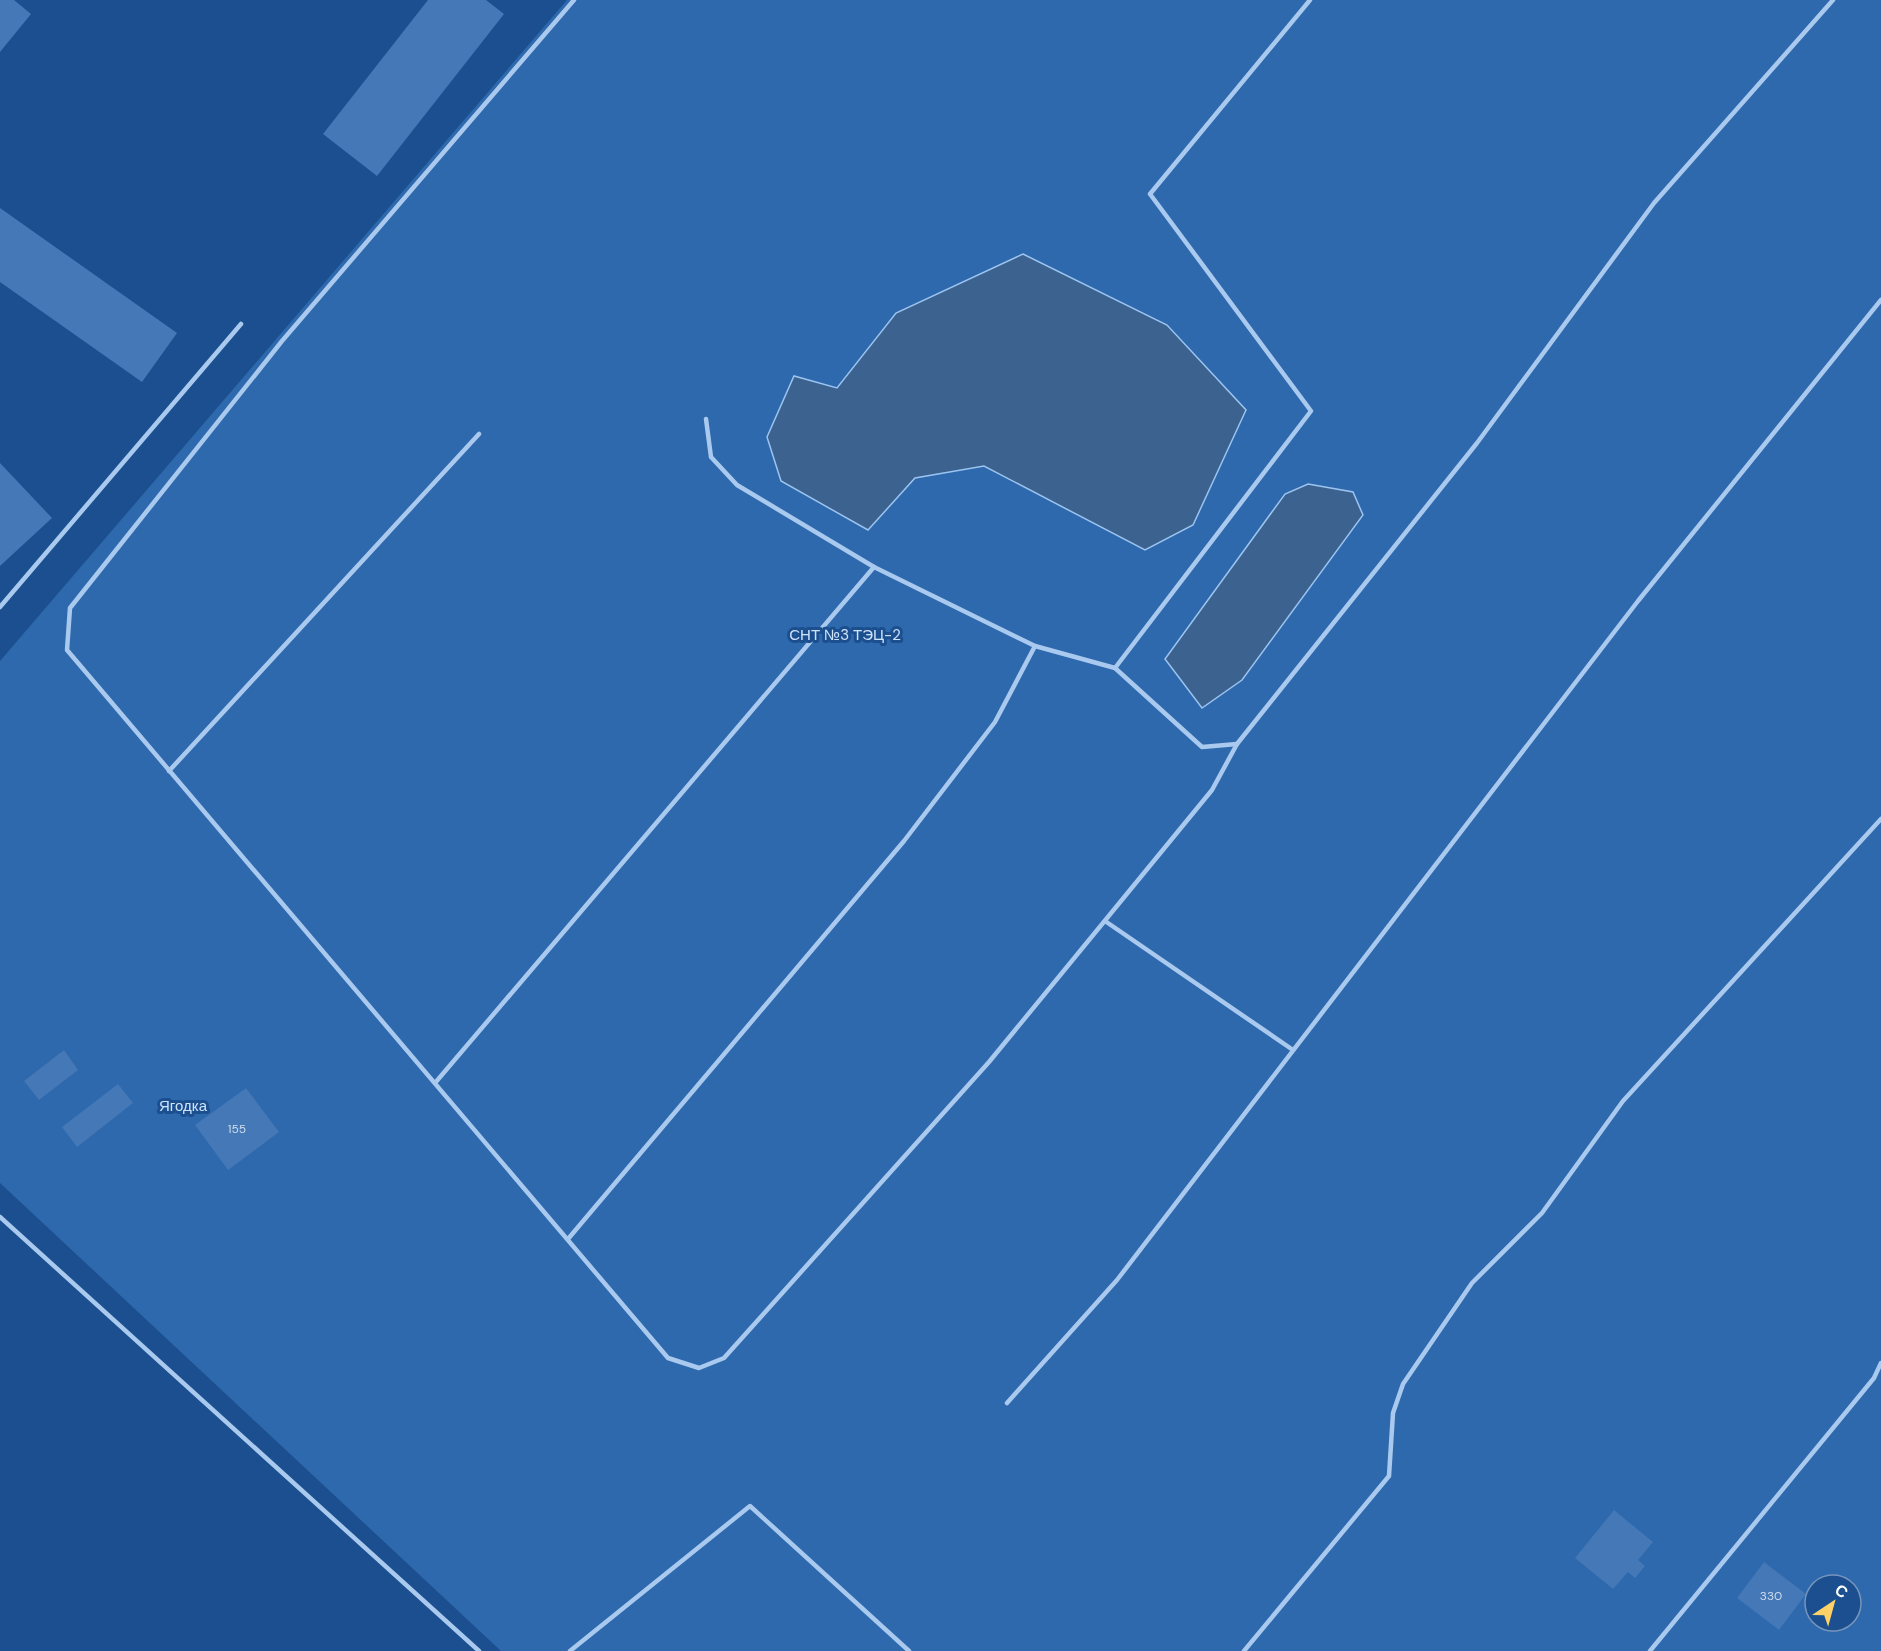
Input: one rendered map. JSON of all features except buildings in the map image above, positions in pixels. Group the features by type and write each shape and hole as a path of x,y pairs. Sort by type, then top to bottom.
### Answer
{"lane":[{"path":"574,0 282,341 70,608 67,650 668,1358 699,1368 724,1358 989,1062 1212,790 1237,744 1477,443 1654,203 1833,0"},
{"path":"1115,668 1311,411 1150,194 1310,0"},
{"path":"1007,1403 1117,1280 1638,601 1881,300"},
{"path":"0,607 241,324"},
{"path":"706,419 711,457 737,485 874,567 1035,646 1115,668 1202,747 1237,744"},
{"path":"169,771 479,434"},
{"path":"435,1083 874,567"},
{"path":"568,1239 904,841 995,722 1035,646"},
{"path":"1244,1651 1389,1476 1393,1413 1403,1384 1472,1283 1542,1213 1623,1101 1881,819"},
{"path":"1105,921 1293,1050"},
{"path":"0,1217 479,1651"},
{"path":"1650,1651 1874,1378 1881,1363"},
{"path":"570,1651 750,1506 909,1651"}],"green space":[{"name":"СНТ №3 ТЭЦ-2","path":"567,0 1881,0 1881,1651 501,1651 0,1183 0,661"}],"shaded area":[{"path":"1023,254 1167,325 1246,410 1193,525 1145,550 984,466 915,478 868,530 781,481 767,437 794,376 837,388 896,313"},
{"path":"1308,484 1353,492 1363,515 1242,680 1202,708 1165,659 1285,494"}],"park label":[{"name":"Ягодка","path":"183,1106"}]}
